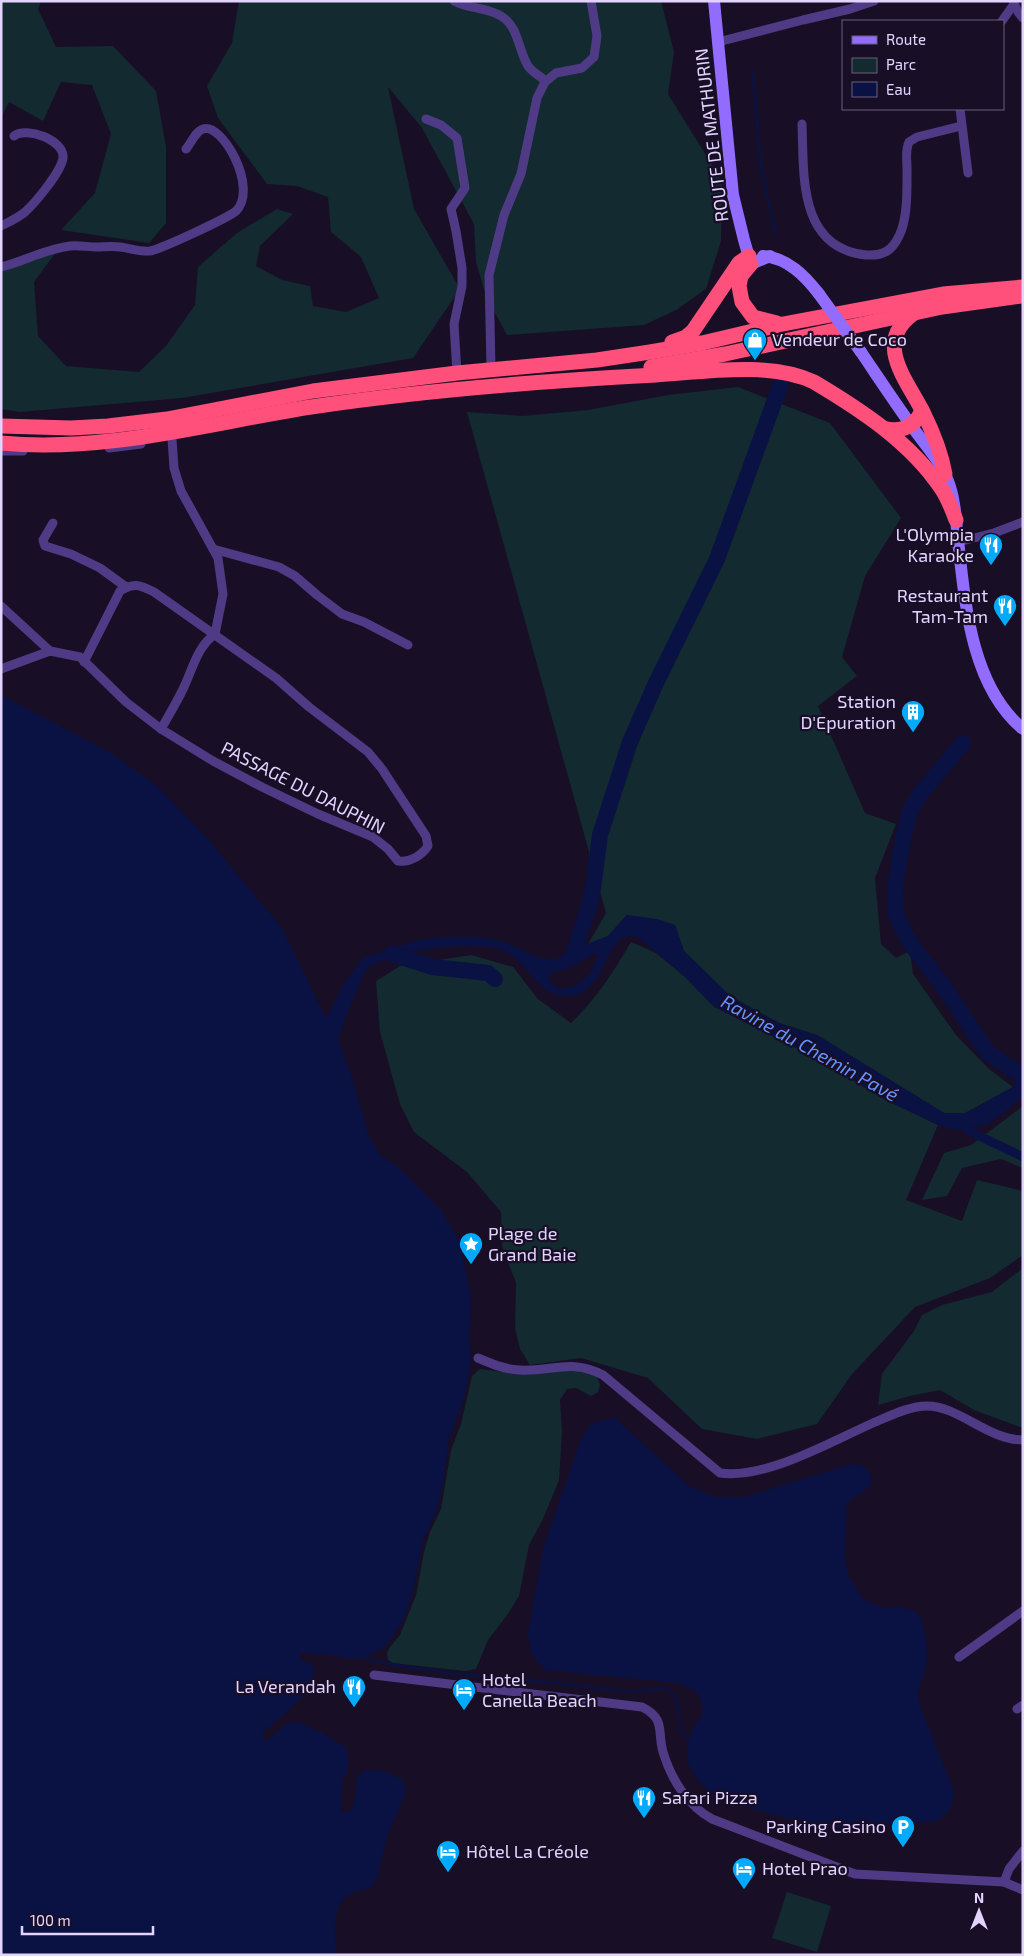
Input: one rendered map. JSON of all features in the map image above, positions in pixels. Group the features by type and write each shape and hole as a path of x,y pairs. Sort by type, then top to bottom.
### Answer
{"highway":[{"path":"750,260 741,276 739,286 740,297 744,307 760,320 783,324"},
{"path":"597,360 686,337 704,316 739,263 750,260"},
{"path":"1,426 71,428 167,419 313,391 491,369 597,360 702,343 783,324 943,294 1023,287"},
{"path":"578,379 725,354 942,307 1023,296"},
{"path":"913,314 905,319 895,334 894,349 904,379 922,410 939,451 945,474"},
{"path":"1,443 70,444 109,441 156,435 310,407 388,396 578,379 757,370 802,376 886,429 942,489 956,520"},
{"path":"886,429 899,430 911,425 920,416 922,410"},
{"path":"1,416 71,428"}],"main road":[{"name":"ROUTE DE MATHURIN","path":"714,1 733,195 750,260"},
{"path":"750,260 770,256 781,260 802,274 819,294 934,455 945,474 953,500 972,635 980,663 990,687 1013,721 1023,729"},
{"path":"921,439 928,472"}],"street":[{"path":"454,1 486,9 502,16 512,26 529,68 546,81"},
{"path":"491,369 489,275 496,254 504,215 521,174 537,98 546,81 556,72 582,68 594,57 597,36 591,1"},
{"path":"718,42 850,10 874,1"},
{"path":"1003,20 1014,2 1023,18"},
{"path":"960,110 968,173"},
{"path":"426,119 441,126 457,138 465,188 451,209 462,268 462,286 454,324 457,373"},
{"path":"802,124 804,172 808,203 814,221 822,235 836,246 855,254 878,256 891,249 900,235 904,220 906,152 909,142 917,137 961,126"},
{"path":"1,268 41,252 72,246 112,246 150,251 230,216 242,203 244,190 240,171 231,149 217,134 206,128 197,133 186,149"},
{"path":"1,226 24,213 33,204 55,175 63,157 62,150 53,141 27,133 18,133 14,136"},
{"path":"1,451 89,450 123,447 283,416 328,411 457,390"},
{"path":"161,729 184,686 197,655 207,639 215,634 223,594 218,558 181,491 174,468 172,439"},
{"path":"958,542 994,533 1023,522"},
{"path":"53,523 42,540 45,546 71,554 100,568 126,588"},
{"path":"213,549 279,567 295,576 342,614 364,622 408,645"},
{"path":"84,662 120,591 139,584 154,592 215,634"},
{"path":"1,606 50,650 1,669"},
{"name":"PASSAGE DU DAUPHIN","path":"50,650 80,657 126,702 161,729 213,762 318,814 373,837 388,849 398,861 405,862 424,853 428,846 426,836 382,769 368,752 276,678 215,634"},
{"path":"478,1358 496,1367 520,1370 566,1365 590,1368 603,1375 720,1473 732,1474 759,1470 782,1463 900,1412 926,1406 943,1408 994,1434 1023,1440"},
{"path":"960,1657 1023,1611"},
{"path":"374,1676 642,1706 653,1712 658,1719 663,1752 677,1784 701,1813 712,1819 855,1874 1004,1882 1023,1890"},
{"path":"1004,1882 1009,1869 1023,1851"}],"green space":[{"path":"1,1 41,1 38,9 56,47 113,46 156,91 166,147 166,223 149,243 61,230 95,193 111,134 92,85 61,82 43,121 9,102 1,117"},
{"path":"239,1 661,1 674,52 668,94 722,181 721,241 706,289 676,310 644,325 507,335 486,296 476,262 474,224 422,128 388,87 414,209 460,289 413,358 182,398 20,412 1,409 1,269 56,252 34,282 38,336 66,366 139,372 166,346 195,305 198,267 237,233 277,209 293,214 260,246 256,266 282,280 310,286 313,306 346,312 379,298 361,257 331,232 328,197 297,186 267,184 218,118 207,86 232,43"},
{"path":"738,387 830,423 901,518 865,576 842,657 857,676 818,706 865,813 896,824 875,878 881,944 896,958 910,951 913,974 956,1035 989,1069 1013,1087 965,1113 944,1113 817,1035 779,1023 730,996 684,951 675,925 627,915 608,936 588,944 606,913 467,412 523,416 588,410 668,395"},
{"path":"631,942 656,953 684,976 810,1055 888,1101 938,1125 906,1200 962,1221 977,1180 1023,1191 1023,1255 990,1278 915,1307 852,1374 817,1424 757,1439 702,1429 648,1378 581,1358 530,1365 520,1349 515,1328 516,1283 502,1246 501,1212 467,1172 414,1132 400,1104 380,1032 376,981 400,966 471,955 513,967 538,999 571,1023 604,985"},
{"path":"1023,1106 1023,1168 1001,1159 962,1168 947,1196 922,1200 944,1153 971,1145"},
{"path":"1023,1268 1023,1428 974,1410 940,1390 878,1405 882,1374 914,1331 922,1315 942,1305 992,1292"},
{"path":"480,1369 523,1374 573,1369 597,1376 600,1385 598,1392 591,1396 576,1388 567,1389 560,1400 562,1431 559,1480 543,1519 529,1545 519,1596 488,1640 476,1669 465,1671 393,1663 388,1660 387,1653 400,1635 416,1595 424,1552 430,1532 441,1509 451,1450 461,1424 472,1376"},
{"path":"787,1892 831,1906 817,1952 772,1938"}],"water":[{"name":"Ravine du Chemin Pavé","path":"1,695 113,754 158,787 207,838 282,928 326,1019 343,985 363,958 419,940 440,937 481,937 505,942 541,959 558,959 568,951 608,936 627,915 657,919 675,925 684,951 730,996 779,1023 817,1035 944,1113 966,1113 1013,1087 1016,1082 1023,1079 1023,1097 987,1125 954,1130 938,1125 888,1101 810,1055 714,1007 684,976 638,937 626,937 618,943 590,986 580,993 566,996 547,990 512,955 491,947 455,946 433,948 394,956 378,962 367,969 338,1039 353,1081 369,1137 381,1156 397,1166 441,1210 459,1241 471,1297 469,1334 471,1362 464,1399 449,1438 437,1510 423,1540 412,1594 404,1619 385,1647 364,1658 353,1659 323,1654 301,1653 299,1655 300,1659 311,1664 314,1668 313,1685 291,1708 262,1733 266,1741 287,1724 297,1721 345,1747 348,1756 348,1767 342,1782 341,1810 345,1813 351,1810 355,1800 357,1777 365,1770 382,1770 403,1780 406,1792 388,1833 376,1881 370,1888 349,1895 339,1905 336,1919 335,1940 337,1945 335,1955 1,1955","holes":["596,953 598,955 589,975 577,984 571,987 560,988 552,982 549,976 553,972 567,969"]},
{"path":"614,1417 689,1486 716,1497 744,1497 852,1464 862,1466 868,1470 872,1476 869,1487 850,1500 846,1508 845,1559 848,1575 863,1599 883,1608 900,1607 914,1611 921,1617 926,1639 927,1658 924,1675 918,1689 919,1703 954,1792 950,1809 941,1818 937,1821 821,1827 719,1800 698,1781 688,1763 688,1746 692,1730 701,1717 703,1705 698,1693 679,1683 545,1670 531,1653 528,1634 543,1549 581,1439 591,1424"}],"waterway":[{"path":"752,70 762,173 776,235"},
{"path":"572,958 592,896 600,835 630,742 656,683 717,559 780,386"},
{"path":"963,743 921,793 910,811 903,838 895,887 896,914 915,950 942,984 988,1053 1023,1076"},
{"path":"392,954 433,967 488,973 495,979"},
{"path":"962,1124 971,1132 1023,1157"},
{"path":"364,1658 378,1662 455,1674 549,1682 629,1692 665,1688 676,1699 681,1728 689,1740"}],"place":[{"name":"Vendeur de Coco","path":"755,361"},
{"name":"L'Olympia Karaoke","path":"991,566"},
{"name":"Restaurant Tam-Tam","path":"1005,627"},
{"name":"Station D'Epuration","path":"913,733"},
{"name":"Plage de Grand Baie","path":"471,1265"},
{"name":"La Verandah","path":"354,1708"},
{"name":"Hotel Canella Beach","path":"464,1711"},
{"name":"Safari Pizza","path":"644,1819"},
{"name":"Parking Casino","path":"903,1848"},
{"name":"Hôtel La Créole","path":"448,1873"},
{"name":"Hotel Prao","path":"744,1890"}]}
